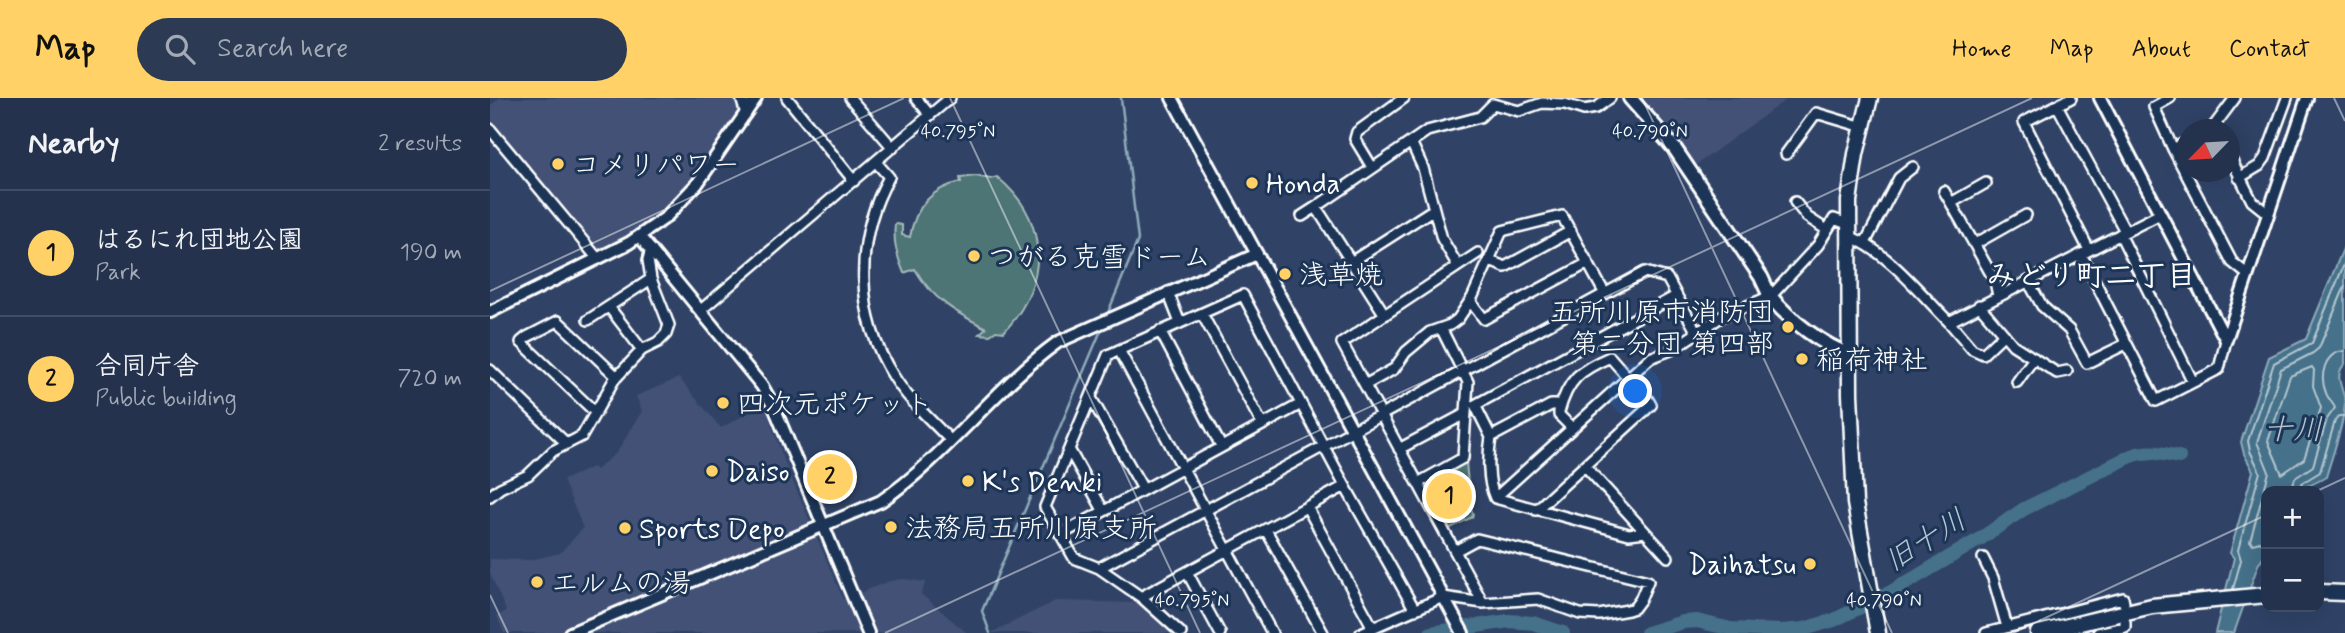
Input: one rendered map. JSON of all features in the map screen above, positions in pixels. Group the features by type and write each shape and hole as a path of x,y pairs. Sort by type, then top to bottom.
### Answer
{"highway":[{"path":"1870,98 1856,154 1849,201 1850,394 1855,503 1878,633"},
{"path":"2324,592 2345,593"},
{"path":"2038,633 2159,606 2261,596"}],"main road":[{"path":"1630,98 1675,149 1771,296 1800,326 1851,355"}],"street":[{"path":"741,98 746,114"},
{"path":"490,312 640,237 665,218 697,184 756,98"},
{"path":"787,98 854,181"},
{"path":"850,98 893,148"},
{"path":"916,98 930,114"},
{"path":"701,310 950,98"},
{"path":"1172,98 1463,633"},
{"path":"1372,167 1354,139 1357,132 1404,98"},
{"path":"1302,216 1427,131 1480,117 1489,101 1519,111 1542,103 1564,104 1584,110 1596,108 1610,98"},
{"path":"2071,98 2024,122 2126,344 2156,401 2219,369 2246,274 2307,98"},
{"path":"2100,98 2226,340"},
{"path":"2170,98 2154,107 2232,262 2246,274"},
{"path":"2220,119 2235,98"},
{"path":"2240,177 2259,166 2265,158 2287,98"},
{"path":"2057,105 2123,232 2193,382"},
{"path":"1786,154 1816,113 1863,127"},
{"path":"490,129 598,259"},
{"path":"1411,142 1423,168 1441,239 1458,266"},
{"path":"2173,149 2177,147"},
{"path":"876,162 889,177 878,197 866,238 863,272 866,309 873,335 894,378 951,441"},
{"path":"1865,243 1899,178 1913,167"},
{"path":"2240,180 2252,201 2267,213"},
{"path":"1951,203 1986,183"},
{"path":"1944,191 1995,281 1998,296"},
{"path":"1795,202 1807,217 1827,230"},
{"path":"1316,207 1385,315"},
{"path":"1352,262 1434,209"},
{"path":"1949,322 2160,214"},
{"path":"1975,244 2026,215"},
{"path":"1365,385 1394,369 1406,352 1430,332 1458,319 1470,301 1498,239 1505,230 1562,216 1605,294"},
{"path":"1495,498 1650,358 1671,350 1734,311 1771,296 1818,245 1834,219 1879,253 1949,322 1972,349 1983,354 2004,334"},
{"path":"1490,261 1505,267 1571,232"},
{"path":"640,237 762,386 774,407 868,633"},
{"path":"490,496 500,488 528,475 553,451 582,436 617,377 642,351 666,334 668,326 651,279 648,260 651,249"},
{"path":"1478,253 1342,343 1483,603"},
{"path":"570,633 881,501 910,481 1037,358 1058,342 1256,254"},
{"path":"1470,301 1484,319 1588,263"},
{"path":"1099,568 1647,272 1667,278 1697,333"},
{"path":"588,320 651,279"},
{"path":"2028,281 2042,306 2069,330 2087,363 2126,344"},
{"path":"1168,292 1180,323"},
{"path":"1181,633 1141,597 1099,568 1074,558 1045,507 1108,355 1244,295 1345,486 1415,610"},
{"path":"1495,498 1489,461 1491,437 1475,405 1676,296"},
{"path":"1979,305 2014,345 2057,373 2067,371"},
{"path":"608,307 642,351"},
{"path":"1202,314 1262,424"},
{"path":"596,413 521,342 558,321 617,377"},
{"path":"1418,483 1463,458 1468,382 1441,328"},
{"path":"1160,331 1222,446"},
{"path":"1119,350 1272,633"},
{"path":"1536,510 1651,405 1637,381 1629,377 1610,357 1582,370 1561,405 1559,415 1572,428"},
{"path":"2017,382 2034,358"},
{"path":"490,370 567,444"},
{"path":"1091,398 1143,489"},
{"path":"1060,535 1301,404"},
{"path":"1491,437 1551,405 1561,405"},
{"path":"1399,449 1465,414"},
{"path":"1070,451 1103,510"},
{"path":"1585,466 1668,557"},
{"path":"1141,597 1345,486"},
{"path":"1495,498 1629,534 1644,531"},
{"path":"1307,508 1373,628"},
{"path":"1266,530 1323,633"},
{"path":"1361,633 1443,597 1483,603 1538,599 1580,614 1599,615 1634,608 1646,590 1648,581 1477,539 1455,551"},
{"path":"1983,558 1993,578 2007,627"},
{"path":"1187,572 1220,633"},
{"path":"1986,633 2123,598 2124,603"},
{"path":"2098,633 2125,627 2125,622"}],"shaded area":[{"path":"500,98 738,98 740,108 688,184 669,206 644,227 598,252 490,121 490,106"},
{"path":"1639,98 1788,98 1695,166"},
{"path":"679,378 721,428 764,404 784,460 843,599 890,581 903,579 926,582 921,594 967,633 504,633 497,616 506,611 490,573 490,559 531,560 560,553 583,528 563,480 593,467 596,470 617,452 642,411 636,396"},
{"path":"1055,601 1139,603 1172,633 991,633"}],"green space":[{"name":"つがる克雪ドーム","path":"976,176 990,179 997,177 1014,194 1027,212 1037,252 1036,273 1019,313 1004,332 996,331 990,335 979,334 986,328 937,297 915,269 904,273 895,237 895,224 902,225 902,235 910,237 916,217 933,194 961,182 960,178"},
{"path":"1466,462 1473,514 1447,530 1425,487"}],"water":[{"name":"十川","path":"2345,244 2345,364 2339,377 2345,401 2341,428 2326,477 2307,486 2261,486 2261,560 2234,633 2215,633 2234,558 2230,553 2253,471 2241,442 2269,357 2306,339"}],"waterway":[{"path":"1107,315 1138,240 1121,98"},
{"path":"990,633 982,611 1102,328"},
{"name":"旧十川","path":"1647,633 1683,622 1697,621 1731,629 1782,631 1804,629 1834,620 1891,592 1980,539 2024,509 2127,458 2146,453 2179,457"},
{"name":"旧十川","path":"1431,633 1509,621 1533,623 1563,633"}],"place":[{"name":"コメリパワー","path":"558,164"},
{"name":"Honda","path":"1252,183"},
{"name":"つがる克雪ドーム","path":"974,256"},
{"name":"浅草焼","path":"1285,274"},
{"name":"五所川原市消防団 第二分団 第四部","path":"1788,327"},
{"name":"稲荷神社","path":"1802,359"},
{"name":"四次元ポケット","path":"723,403"},
{"name":"Daiso","path":"712,471"},
{"name":"合同庁舎","path":"830,477"},
{"name":"K's Denki","path":"968,481"},
{"name":"はるにれ団地公園","path":"1449,496"},
{"name":"法務局五所川原支所","path":"891,527"},
{"name":"Sports Depo","path":"625,528"},
{"name":"Daihatsu","path":"1810,564"},
{"name":"エルムの湯","path":"537,582"}],"district":[{"name":"みどり町二丁目","path":"2091,275"}]}
